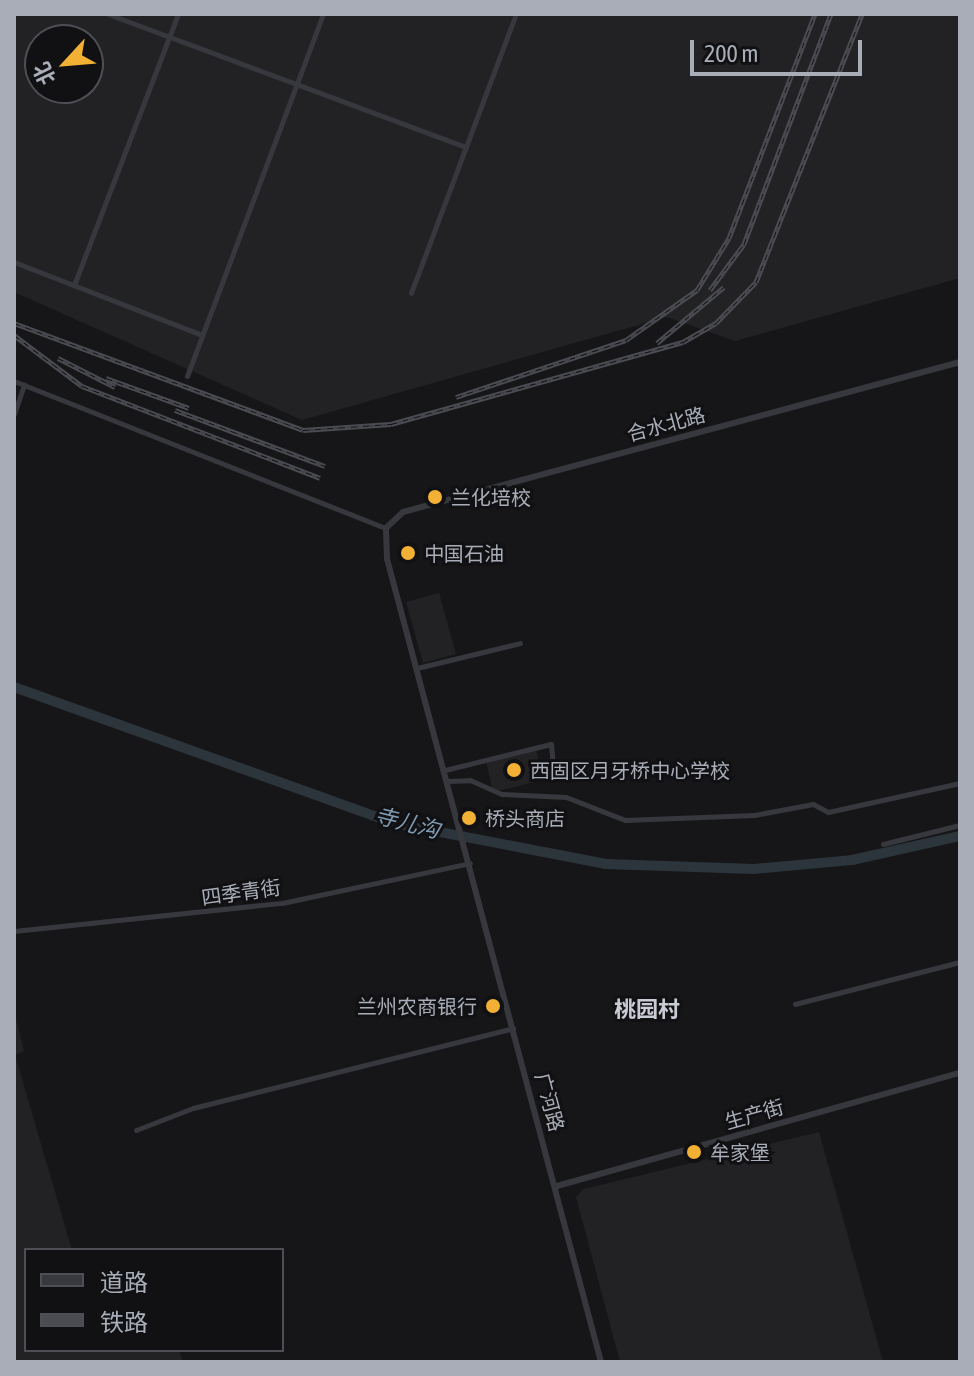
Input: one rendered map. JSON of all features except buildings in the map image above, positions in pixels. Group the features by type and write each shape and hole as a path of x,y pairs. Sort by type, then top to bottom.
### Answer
{"street":[{"path":"108,14 466,147"},
{"path":"74,285 178,14"},
{"path":"187,376 323,14"},
{"path":"411,293 516,14"},
{"path":"14,262 202,335"},
{"name":"合水北路","path":"386,528 417,508 960,362"},
{"path":"14,381 386,528 387,559 447,781 470,780 502,794 566,797 625,820 754,815 813,804 828,812 960,783"},
{"path":"14,414 24,385"},
{"path":"417,668 520,643"},
{"path":"445,770 551,744 553,765"},
{"name":"广河路","path":"447,781 557,1186 601,1362"},
{"path":"883,844 960,825"},
{"name":"四季青街","path":"14,931 282,903 470,863"},
{"path":"795,1004 960,962"},
{"path":"136,1130 193,1108 514,1027"},
{"name":"生产街","path":"557,1186 960,1073"}],"shaded area":[{"path":"14,14 960,14 960,278 735,341 667,317 302,420 14,292"},
{"path":"439,593 456,654 423,663 406,602"},
{"name":"西固区月牙桥中心学校","path":"536,749 543,780 493,792 486,761"},
{"path":"14,1010 24,1051 15,1055 71,1248 24,1248 24,1352 180,1352 183,1362 14,1362"},
{"path":"819,1132 883,1362 620,1362 576,1197 584,1189"}],"waterway":[{"name":"寺儿沟","path":"14,687 393,823 606,864 754,869 852,860 960,836"}],"railway":[{"path":"456,397 626,340 697,290 729,238 815,14"},
{"path":"710,290 744,244 831,14"},
{"path":"14,323 303,430 391,424 683,342 716,323 756,282 862,14"},
{"path":"657,343 724,287"},
{"path":"14,335 82,386 320,478"},
{"path":"58,358 115,387"},
{"path":"106,378 189,408"},
{"path":"175,410 325,466"}],"place":[{"name":"兰化培校","path":"435,497"},
{"name":"中国石油","path":"408,553"},
{"name":"西固区月牙桥中心学校","path":"514,770"},
{"name":"桥头商店","path":"469,818"},
{"name":"兰州农商银行","path":"493,1006"},
{"name":"牟家堡","path":"694,1152"}],"district":[{"name":"桃园村","path":"647,1010"}]}
